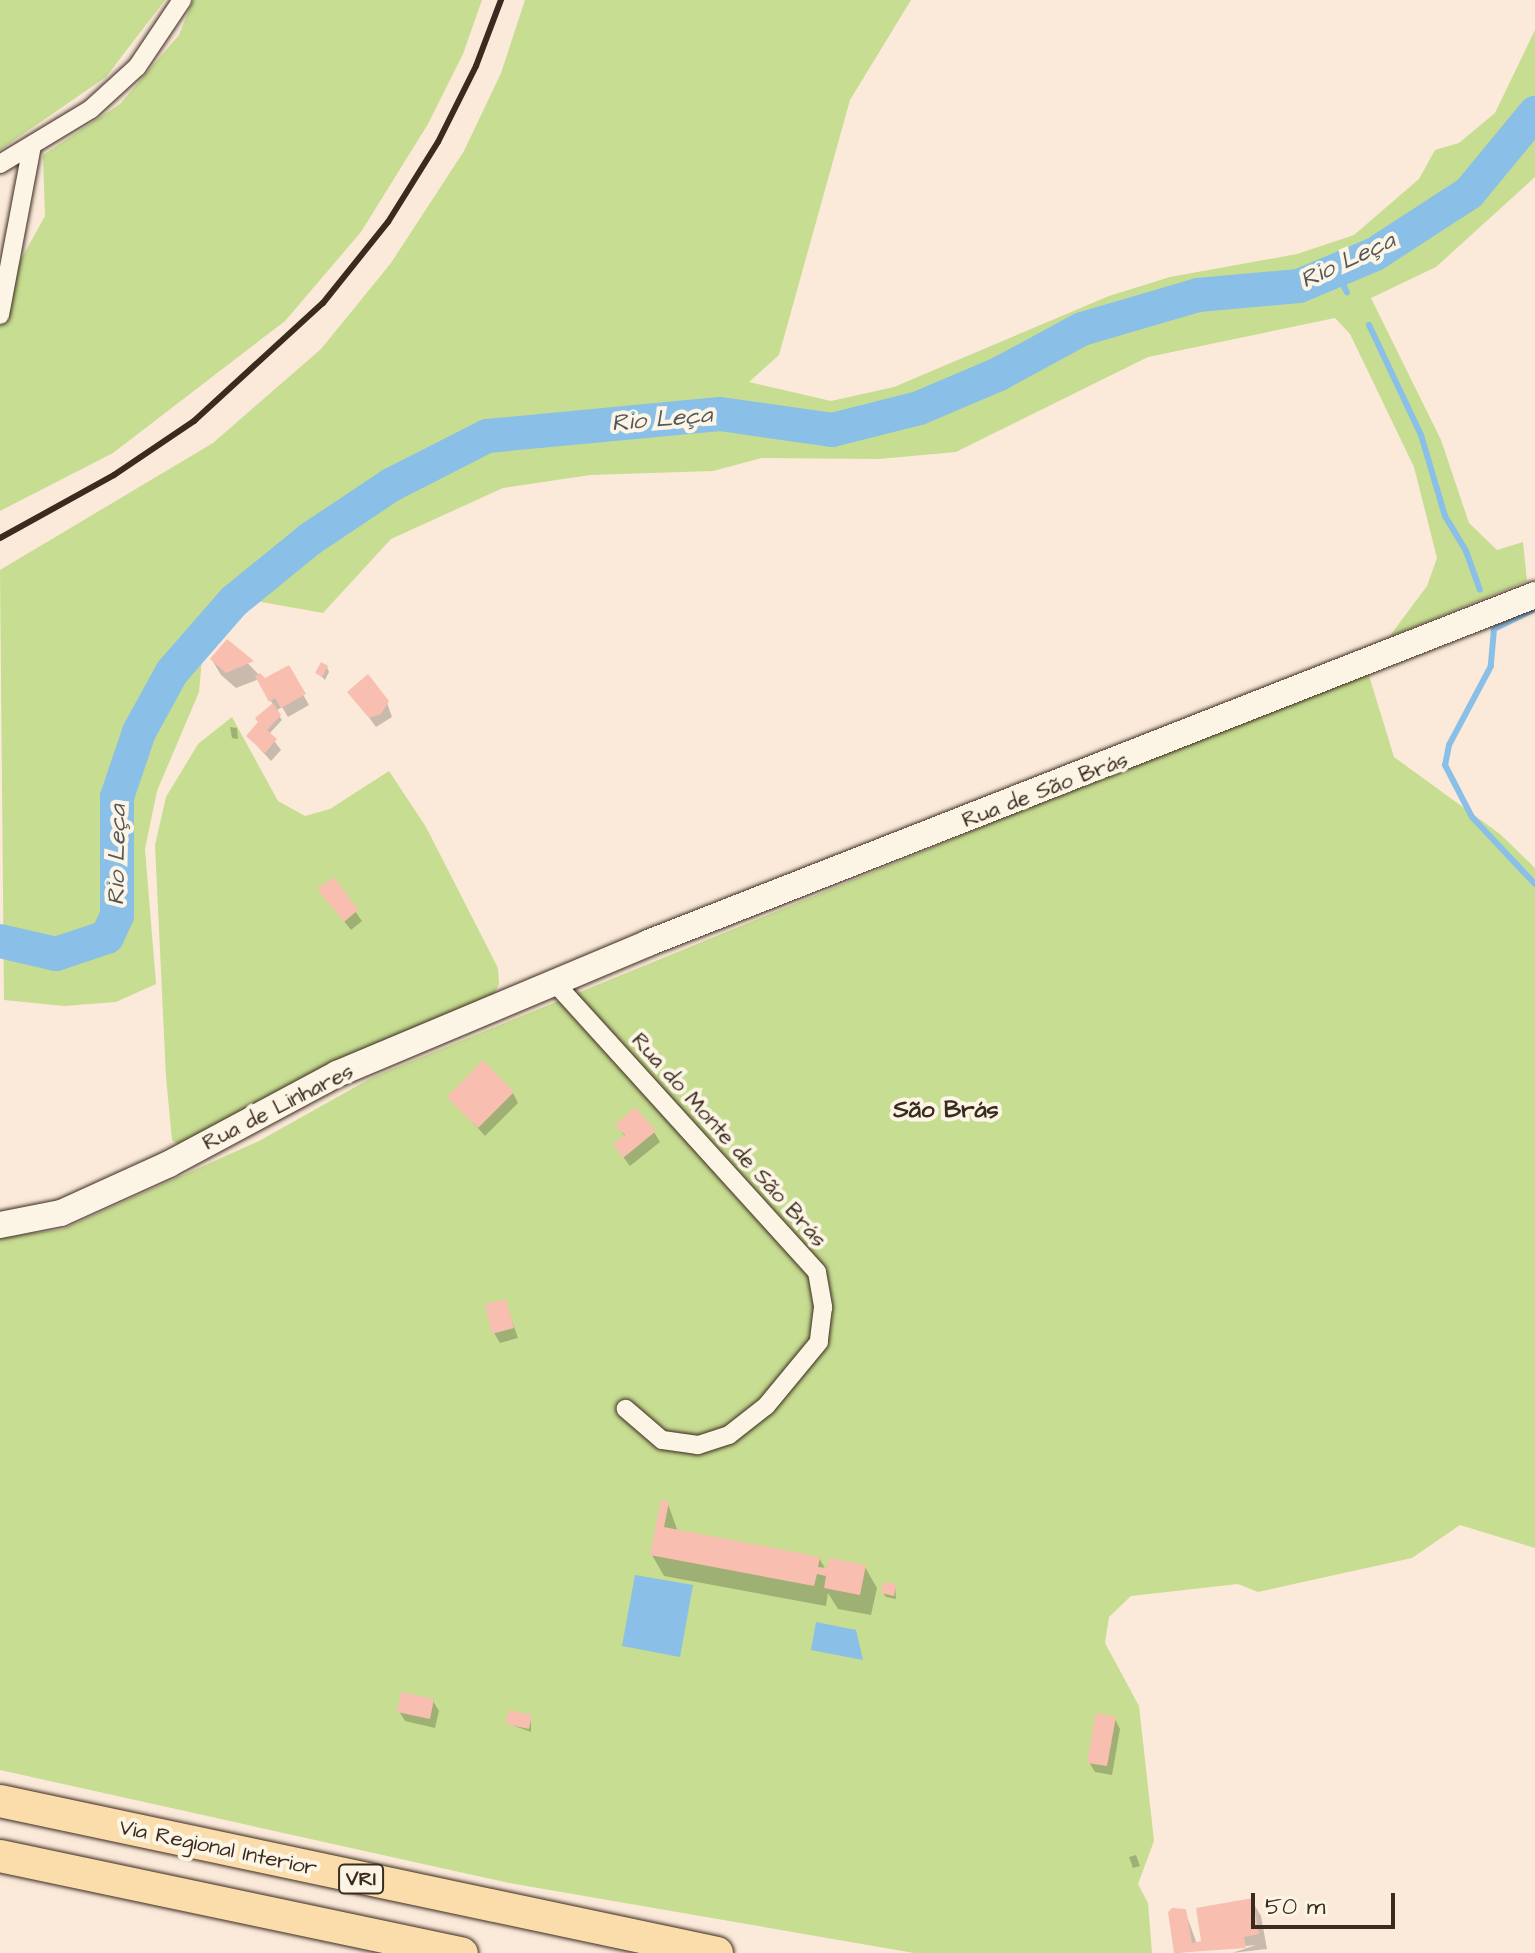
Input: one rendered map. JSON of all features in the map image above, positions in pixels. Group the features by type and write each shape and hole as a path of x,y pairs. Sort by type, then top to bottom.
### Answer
{"highway":[{"name":"Via Regional Interior","path":"2,1802 717,1953"},
{"name":"VRI","path":"0,1856 462,1953"}],"main road":[{"name":"Rua de São Brás","path":"555,983 1535,595"},
{"name":"Rua de Linhares","path":"0,1225 61,1213 169,1164 337,1074 555,983"}],"street":[{"path":"0,164 91,109 137,67 182,0"},
{"path":"0,315 32,145"},
{"name":"Rua do Monte de São Brás","path":"555,983 817,1272 823,1307 819,1342 766,1406 729,1435 698,1445 662,1440 626,1409"}],"green space":[{"path":"0,0 165,0 106,77 0,150"},
{"path":"193,0 482,0 463,54 428,124 361,232 285,321 113,453 0,511 0,297 45,216 43,155 120,104 179,35"},
{"path":"525,0 911,0 850,100 779,355 749,382 831,401 894,387 1109,296 1170,277 1297,254 1354,235 1419,179 1435,150 1459,143 1495,113 1535,30 1535,177 1436,267 1371,298 1441,440 1469,523 1497,550 1523,542 1527,581 1389,637 1427,586 1437,558 1414,467 1350,334 1335,318 1148,357 956,452 879,459 762,458 713,471 590,475 503,488 391,539 323,613 256,601 202,659 199,692 157,791 145,849 156,984 116,1002 64,1006 4,1000 0,570 213,443 321,349 391,263 464,151 501,73"},
{"path":"1367,669 1394,757 1500,834 1535,868 1535,1548 1460,1525 1412,1558 1258,1592 1238,1584 1131,1596 1109,1617 1105,1643 1139,1706 1154,1841 1138,1884 1148,1903 1152,1953 914,1953 509,1883 0,1770 0,1238 63,1229 259,1141 373,1077"},
{"path":"232,717 278,801 305,816 330,809 389,771 426,827 498,968 499,984 493,996 313,1076 182,1148 172,1140 166,1077 155,845 166,797 198,744"}],"water":[{"path":"635,1575 693,1585 680,1657 622,1646"},
{"path":"816,1622 856,1630 863,1660 811,1650"}],"building":[{"path":"227,639 254,661 226,673 210,659"},
{"path":"321,662 328,666 322,677 315,673"},
{"path":"289,665 306,694 281,708 275,698 269,702 255,676 260,673 265,678"},
{"path":"368,674 389,701 381,714 369,718 347,692"},
{"path":"273,703 281,715 267,730 277,739 265,753 246,736 258,722 255,718"},
{"path":"334,877 358,910 344,922 317,889"},
{"path":"483,1060 514,1092 478,1128 447,1097"},
{"path":"635,1107 656,1131 623,1158 613,1144 625,1135 615,1125"},
{"path":"506,1299 514,1328 492,1334 485,1304"},
{"path":"661,1500 669,1502 664,1527 820,1557 818,1567 827,1568 829,1558 866,1565 860,1595 824,1588 826,1576 817,1574 814,1586 650,1555"},
{"path":"883,1582 896,1584 894,1596 881,1593"},
{"path":"401,1692 434,1699 430,1719 397,1712"},
{"path":"509,1710 532,1715 529,1729 506,1724"},
{"path":"1096,1713 1116,1717 1107,1766 1087,1763"},
{"path":"1253,1898 1259,1934 1244,1937 1246,1948 1174,1953 1168,1912 1172,1908 1186,1909 1192,1943 1201,1941 1196,1908"}],"waterway":[{"name":"Rio Leça","path":"0,941 56,954 107,937 117,916 117,797 139,732 172,672 234,601 310,539 391,485 487,436 720,414 832,430 919,408 999,374 1082,329 1198,295 1299,286 1375,254 1469,193 1535,113"},
{"path":"1336,270 1347,293"},
{"path":"1369,325 1421,435 1445,516 1466,551 1480,590"},
{"path":"1535,609 1494,629 1491,666 1449,745 1445,765 1472,817 1535,884"}],"railway":[{"path":"0,538 114,475 194,421 323,303 388,222 438,142 476,66 501,0"}],"district":[{"name":"São Brás","path":"946,1111"}]}
